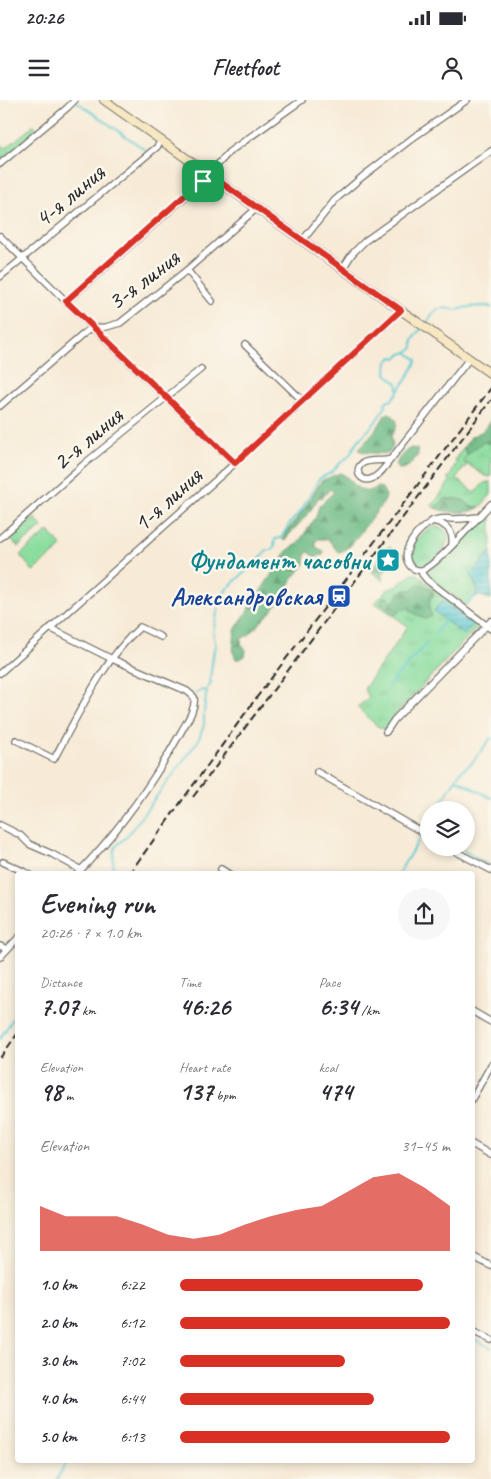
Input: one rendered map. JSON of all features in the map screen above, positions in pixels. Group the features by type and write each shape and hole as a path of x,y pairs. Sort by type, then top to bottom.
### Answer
{"main road":[{"path":"104,100 491,374"}],"street":[{"path":"0,164 74,100"},
{"path":"66,301 209,174 230,152 302,100"},
{"path":"303,240 316,222 342,194 414,137 467,100"},
{"name":"4-я линия","path":"0,277 156,147 161,140"},
{"path":"343,268 352,254 365,241 491,151"},
{"name":"3-я линия","path":"0,406 87,330 106,327 120,322 187,270 257,208"},
{"path":"0,236 93,328 235,463"},
{"path":"187,270 212,301"},
{"name":"1-я линия","path":"0,674 235,463 401,310"},
{"path":"245,345 303,401"},
{"path":"391,459 361,464 358,468 360,478 370,480 376,477 391,459 469,358"},
{"name":"2-я линия","path":"0,538 84,464 201,369"},
{"path":"478,517 438,518 432,521 411,542 406,554 410,566 414,569 422,570 436,562 491,504"},
{"path":"432,521 445,525 453,538 452,544"},
{"path":"386,732 394,720 489,625 424,577 422,570"},
{"path":"16,740 54,759 85,702 124,640 140,626 161,637"},
{"path":"50,628 112,660 187,691 195,700 192,712 170,753 139,800 80,871"},
{"path":"316,772 420,831"},
{"path":"0,825 20,835 29,844 52,854 78,871"},
{"path":"465,856 491,870"},
{"path":"3,862 22,871"},
{"path":"0,957 15,941"},
{"path":"0,946 7,950"},
{"path":"475,1013 491,1022"},
{"path":"475,1094 491,1065"},
{"path":"475,1146 491,1155"},
{"path":"475,1258 491,1266"},
{"path":"475,1332 491,1340"}],"green space":[{"path":"34,125 38,130 0,161 0,142 6,148"},
{"path":"389,413 393,415 397,423 391,436 393,446 389,453 373,453 358,450 378,427 385,415"},
{"path":"491,420 491,444 483,442 469,453 466,453 464,447 471,437 483,431"},
{"path":"483,442 491,444 491,477 485,476 463,461 469,453"},
{"path":"464,447 466,453 469,453 463,461 467,465 456,478 475,493 484,483 491,482 491,495 480,507 438,505 435,508 432,506 450,481 447,478 450,477 457,460 454,460"},
{"path":"411,448 417,449 418,455 408,466 399,469 396,466 398,460"},
{"path":"340,473 345,475 361,490 371,491 377,487 382,488 386,496 384,502 350,546 343,551 338,552 328,539 318,539 315,542 317,548 324,551 323,555 314,557 309,552 306,553 305,564 294,577 277,605 249,635 242,638 241,644 246,650 245,656 236,659 233,652 235,630 287,551 298,543 316,517 319,506 334,492 330,489 323,497 318,498 311,510 284,541 283,539 287,531 304,510 321,481"},
{"path":"445,499 459,499 470,507 480,507 475,510 458,512 435,508"},
{"path":"491,508 491,551 471,575 477,594 466,605 427,577 425,572 440,562"},
{"path":"35,518 42,527 18,547 10,538"},
{"path":"432,526 441,528 446,532 448,537 447,543 432,561 422,565 416,563 411,559 411,549 420,536"},
{"path":"49,531 62,547 33,571 20,555"},
{"path":"390,547 396,556 394,558 387,554 382,560 388,566 383,574 383,581 371,571 386,549"},
{"path":"412,574 418,574 480,624 393,717 385,730 377,726 357,707 369,698 364,689 408,626 375,603 387,590 397,586"},
{"path":"417,584 422,584 433,590 434,595 430,599 429,609 432,616 425,619 410,611 411,607 395,615 380,603 383,598 387,597 392,602 397,599 399,592 411,590"}],"water":[{"path":"491,551 491,599 480,596 475,597 477,588 471,575"},
{"path":"443,600 473,624 465,634 462,634 434,611"}],"waterway":[{"path":"77,102 147,151"},
{"path":"427,324 432,314 439,309 458,310 481,306 489,306 491,308"},
{"path":"111,871 116,846 127,836 198,741 204,725 207,688 211,684 214,649 216,647 213,632 220,600 234,582 251,569 267,550 271,550 275,545 275,539 281,538 290,523 301,511 319,479 332,472 349,456 358,441 374,424 386,406 385,403 388,400 391,401 395,396 417,360 407,352 413,348 413,340 421,329"},
{"path":"398,390 397,383 386,374 387,362 392,357 396,358 407,352"},
{"path":"466,605 475,597"},
{"path":"435,633 446,620"},
{"path":"388,686 427,643"},
{"path":"195,694 202,690 207,691"},
{"path":"443,801 461,771 471,764 491,738"},
{"path":"458,780 491,798"},
{"path":"400,871 420,838"},
{"path":"473,856 491,867"},
{"path":"0,1039 15,1015"},
{"path":"475,1340 491,1348"},
{"path":"57,1479 66,1463"}],"railway":[{"path":"131,871 254,701 491,388"},
{"path":"193,797 491,400"},
{"path":"0,1058 15,1037"}],"place":[{"name":"Фундамент часовни","path":"388,560"},
{"name":"Александровская","path":"339,596"}],"route":[{"path":"209,174 401,310 235,463 66,301 203,181 209,174"}]}
